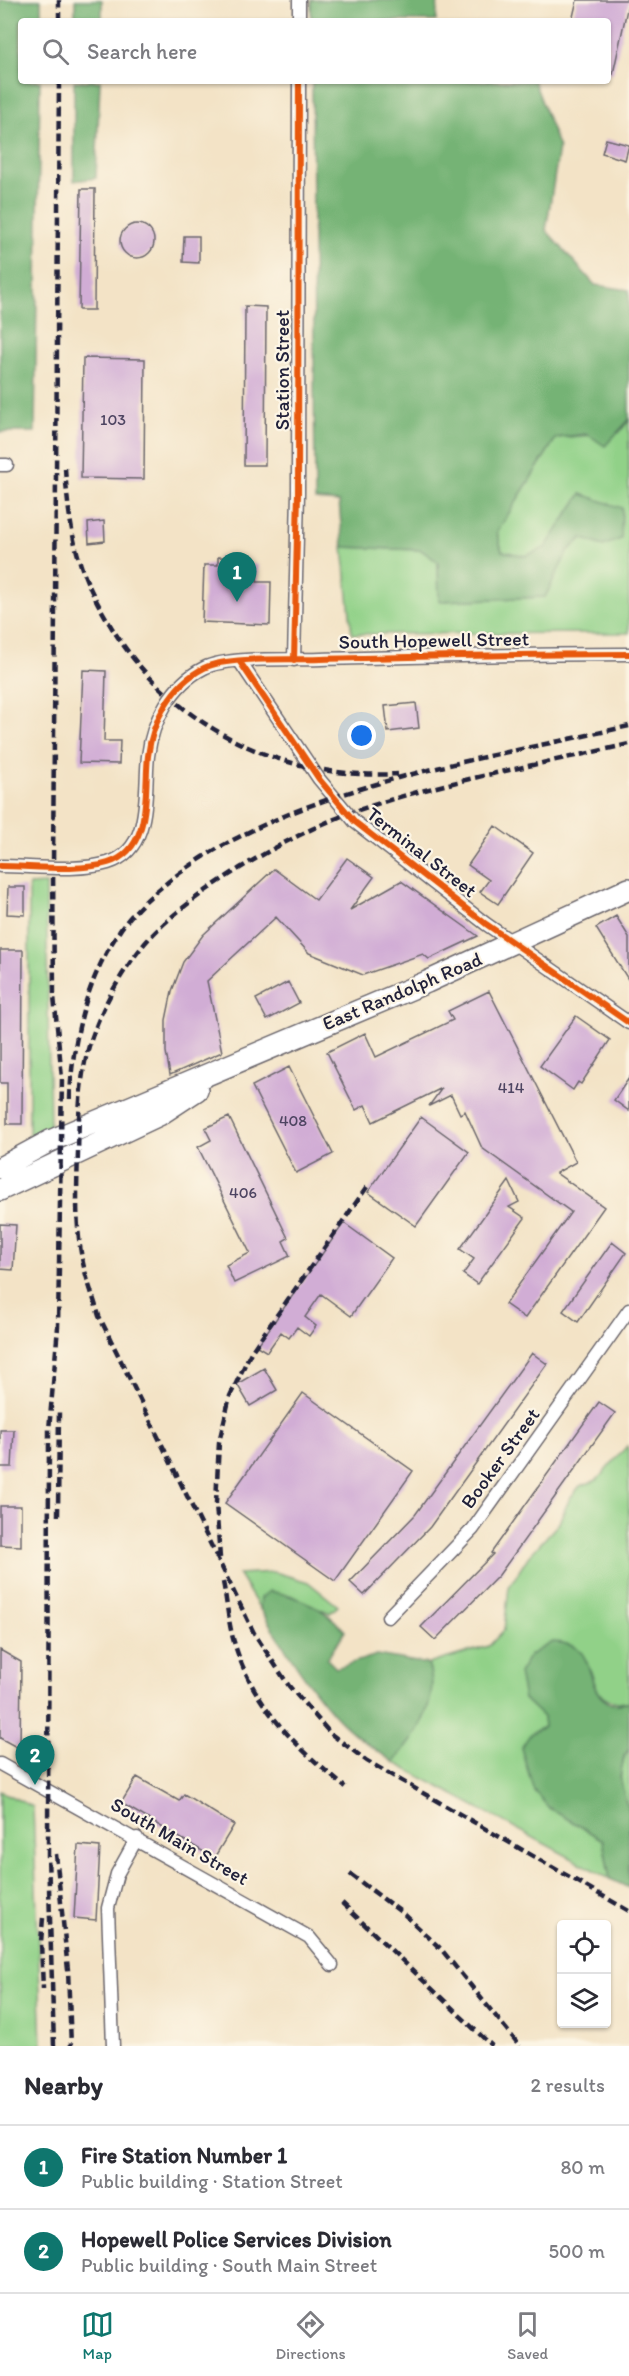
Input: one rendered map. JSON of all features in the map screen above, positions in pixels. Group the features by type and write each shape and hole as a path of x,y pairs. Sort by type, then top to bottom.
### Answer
{"highway":[{"name":"East Randolph Road","path":"0,1168 50,1141 240,1062 629,889"},
{"name":"East Randolph Road","path":"0,1190 159,1115 240,1062"}],"street":[{"path":"299,0 299,18"},
{"name":"Station Street","path":"294,660 298,493 299,84"},
{"name":"South Hopewell Street","path":"0,866 95,866 111,862 132,846 140,832 145,804 148,755 159,716 182,684 194,674 215,665 294,660 629,654"},
{"name":"Terminal Street","path":"240,662 320,779 355,822 409,866 629,1023"},
{"name":"Booker Street","path":"388,1617 472,1529 629,1310"},
{"name":"South Main Street","path":"0,1764 137,1838 309,1937 332,1965"},
{"path":"113,2046 108,1908 117,1874 137,1838"}],"green space":[{"path":"0,0 41,0 41,18 18,18 18,84 40,84 35,432 0,432"},
{"path":"75,0 102,0 102,18 75,18"},
{"path":"311,0 438,0 436,18 311,18"},
{"path":"74,84 100,84 96,178 74,181"},
{"path":"312,84 535,84 559,148 546,230 595,285 629,290 629,420 605,446 587,434 556,438 497,532 502,551 525,556 545,548 581,494 622,508 621,539 603,546 582,538 568,551 545,597 439,601 438,562 421,550 343,547 339,502 315,500"},
{"path":"629,420 629,633 352,634 343,547 421,550 438,562 439,601 545,597 568,551 582,538 603,546 581,494 546,548 525,556 502,551 497,532 556,438 619,433"},
{"path":"46,884 50,1130 29,1141 29,885"},
{"path":"627,1446 629,1455 629,1703 612,1701 602,1696 590,1669 524,1699 543,1717 544,1727 531,1733 549,1808 603,1840 610,1879 393,1762 418,1729 429,1704 431,1677 428,1664 489,1646 504,1630 509,1587 528,1557 558,1524 570,1498 580,1486 597,1480"},
{"path":"275,1572 308,1582 338,1606 330,1613 290,1595 261,1598 260,1609 238,1574"},
{"path":"269,1591 311,1604 345,1631 327,1659 336,1668 377,1655 428,1664 431,1677 429,1704 418,1729 393,1762 346,1726 312,1688 260,1609 261,1598"},
{"path":"552,1642 568,1644 579,1650 585,1658 595,1688 601,1696 612,1704 629,1703 629,1749 624,1756 620,1777 629,1815 629,1888 610,1879 603,1840 549,1808 534,1791 521,1748 531,1733 544,1727 543,1717 524,1699 519,1673 530,1655"},
{"path":"629,1749 629,1815 623,1798 621,1773 622,1764"},
{"path":"0,1791 33,1807 42,2046 0,2046"}],"building":[{"path":"577,0 629,0 613,74 611,74 611,18 573,18"},
{"path":"606,139 629,145 625,160 602,153"},
{"path":"81,189 95,189 94,310 79,310"},
{"path":"137,224 149,229 154,241 149,253 137,258 125,253 120,241 125,229"},
{"path":"184,236 199,236 199,263 183,262"},
{"path":"245,306 266,307 265,465 244,465"},
{"path":"83,358 145,359 144,479 81,478"},
{"path":"104,521 105,541 89,543 88,523"},
{"path":"218,557 244,558 244,564 258,565 257,582 271,582 270,625 202,622 204,565 218,565"},
{"path":"83,670 106,671 104,741 120,741 119,764 79,763"},
{"path":"416,703 419,728 388,732 385,706"},
{"path":"495,826 533,853 498,904 480,892 489,880 468,865"},
{"path":"347,858 374,877 350,910 401,881 478,936 429,959 423,954 363,975 309,953 276,917 207,981 222,1052 170,1075 166,1052 166,1020 172,991 183,962 203,935 274,869 316,900"},
{"path":"8,887 25,887 25,915 7,914"},
{"path":"616,916 629,937 629,981 596,928"},
{"path":"0,950 23,950 22,1124 7,1124 7,1083 0,1083"},
{"path":"288,982 299,1003 267,1020 256,999"},
{"path":"489,991 576,1162 556,1173 604,1207 525,1318 505,1304 571,1212 482,1148 465,1111 460,1114 451,1095 429,1106 442,1088 373,1122 365,1105 356,1110 327,1052 365,1033 376,1057 453,1020 448,1011"},
{"path":"576,1016 610,1040 581,1084 578,1082 573,1090 540,1066"},
{"path":"289,1067 333,1154 296,1173 252,1086"},
{"path":"629,1078 629,1111 614,1100"},
{"path":"229,1117 288,1238 283,1241 290,1256 234,1283 226,1265 250,1253 198,1147 211,1140 205,1128"},
{"path":"421,1117 469,1152 416,1226 368,1192"},
{"path":"509,1181 519,1202 509,1207 525,1218 477,1284 463,1274 474,1259 460,1249"},
{"path":"344,1223 392,1258 351,1316 321,1294 305,1317 316,1326 309,1336 297,1327 289,1338 281,1332 267,1352 257,1346"},
{"path":"0,1224 16,1225 13,1270 0,1269"},
{"path":"612,1242 626,1253 578,1322 563,1311"},
{"path":"532,1353 547,1364 430,1527 364,1595 350,1582 415,1515"},
{"path":"264,1368 277,1390 250,1406 237,1384"},
{"path":"303,1393 413,1471 335,1581 225,1503"},
{"path":"599,1402 615,1413 499,1575 435,1640 421,1627 493,1554 491,1553"},
{"path":"0,1430 14,1430 12,1467 0,1467"},
{"path":"0,1506 21,1506 21,1546 0,1545"},
{"path":"0,1650 21,1662 20,1749 0,1738"},
{"path":"137,1777 179,1801 184,1794 234,1825 214,1858 121,1803"},
{"path":"78,1845 100,1847 96,1920 74,1918"}],"railway":[{"path":"59,0 59,18"},
{"path":"54,2046 48,1855 49,1430 58,1327 62,1078 54,996 53,866 59,84"},
{"path":"65,468 73,536 89,586 112,628 137,663 166,694 199,720 235,741 273,757 313,768 355,774 398,774"},
{"path":"70,1099 78,1033 98,970 119,932 131,916 177,875 226,844 279,818 335,797 453,764 629,726"},
{"path":"629,744 452,783 350,813 297,836 268,852 182,908 159,928 133,959 110,995 93,1033 81,1085 77,1193 80,1249 99,1316 254,1633 289,1686 331,1734 367,1761 629,1911"},
{"path":"220,1558 216,1503 219,1442 230,1396 251,1352 367,1187"},
{"path":"58,1516 59,1408"},
{"path":"223,1582 234,1642 252,1686 264,1705 293,1740 345,1787"},
{"path":"56,1854 68,1970 71,2046"},
{"path":"350,1874 405,1915 441,1949 520,2046"},
{"path":"342,1903 492,2046"},
{"path":"43,1918 41,1942 43,1989"}],"cycle path":[{"path":"294,660 298,493 299,84"},
{"path":"0,866 55,868 96,866 122,856 133,845 143,817 150,743 159,717 182,684 204,668 215,664 261,659 629,654"},
{"path":"240,662 319,779 355,822 486,924 629,1023"}],"place":[{"name":"Fire Station Number 1","path":"237,602"},
{"name":"Hopewell Police Services Division","path":"35,1785"}]}
